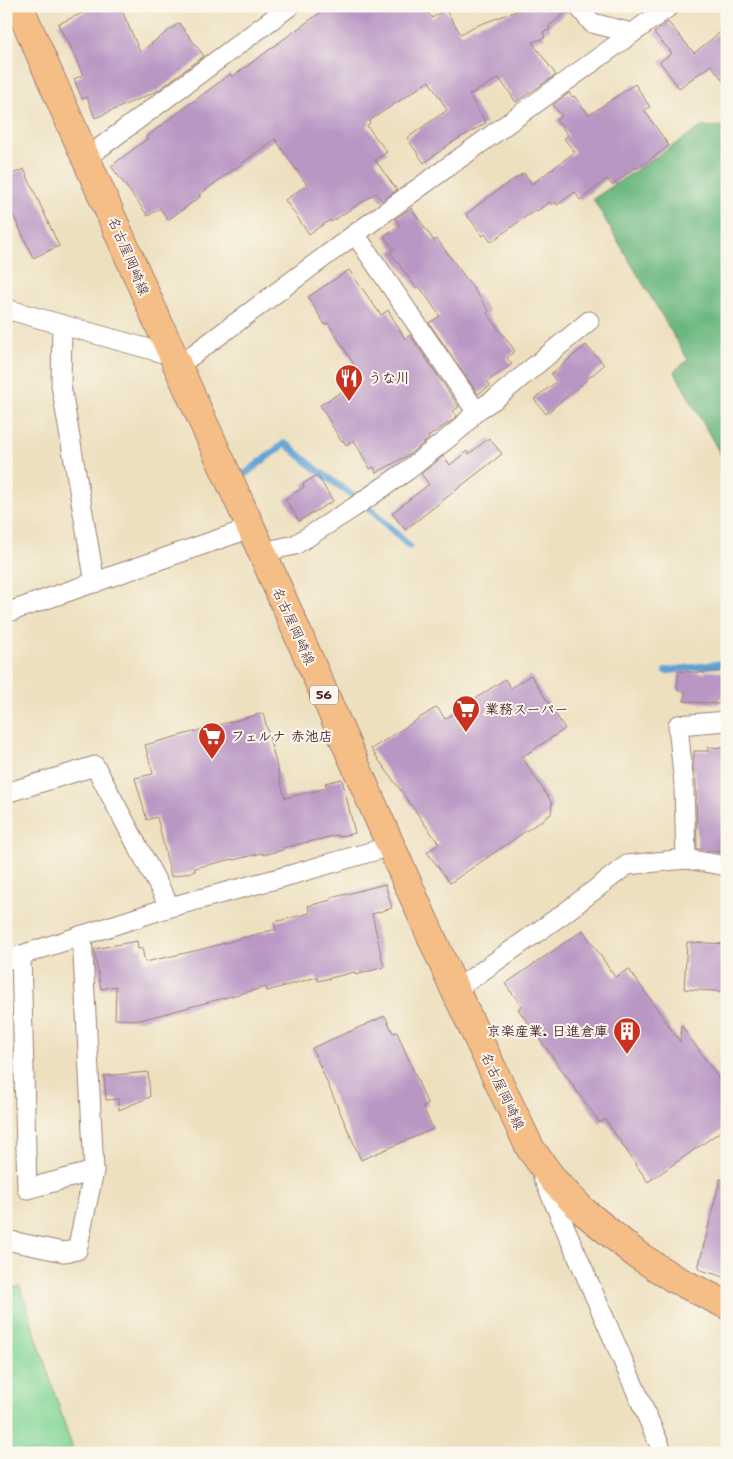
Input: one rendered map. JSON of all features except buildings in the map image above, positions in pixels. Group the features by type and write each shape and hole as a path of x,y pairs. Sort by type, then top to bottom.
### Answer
{"main road":[{"name":"名古屋岡崎線","path":"19,6 455,990 530,1148 554,1181 582,1210 636,1254 673,1278 727,1305"}],"street":[{"path":"86,158 290,6"},
{"path":"578,6 592,23 632,33"},
{"path":"6,309 176,361 670,6"},
{"path":"355,234 476,411"},
{"path":"6,613 95,583 256,540 294,545 354,508 408,470 462,427 476,411 495,399 589,321"},
{"path":"62,325 61,385 95,583"},
{"path":"686,858 684,785 678,724 727,721"},
{"path":"6,793 95,766 170,907"},
{"path":"94,1171 27,1189 14,957 170,907 391,846"},
{"path":"455,990 564,914 627,866 686,858 727,866"},
{"path":"6,1240 63,1252 77,1250 94,1171 82,935"},
{"path":"530,1148 663,1453"}],"green space":[{"path":"727,126 727,466 674,371 688,360 593,199 701,127"},
{"path":"20,1286 74,1453 6,1453 6,1289"}],"waterway":[{"path":"245,474 285,443 317,470 356,498"},
{"path":"366,505 409,546"},
{"path":"666,671 727,663"}],"place":[{"name":"うな川","path":"349,402"},
{"name":"業務スーパー","path":"466,733"},
{"name":"フェルナ 赤池店","path":"212,760"},
{"name":"京楽産業. 日進倉庫","path":"627,1055"}]}
